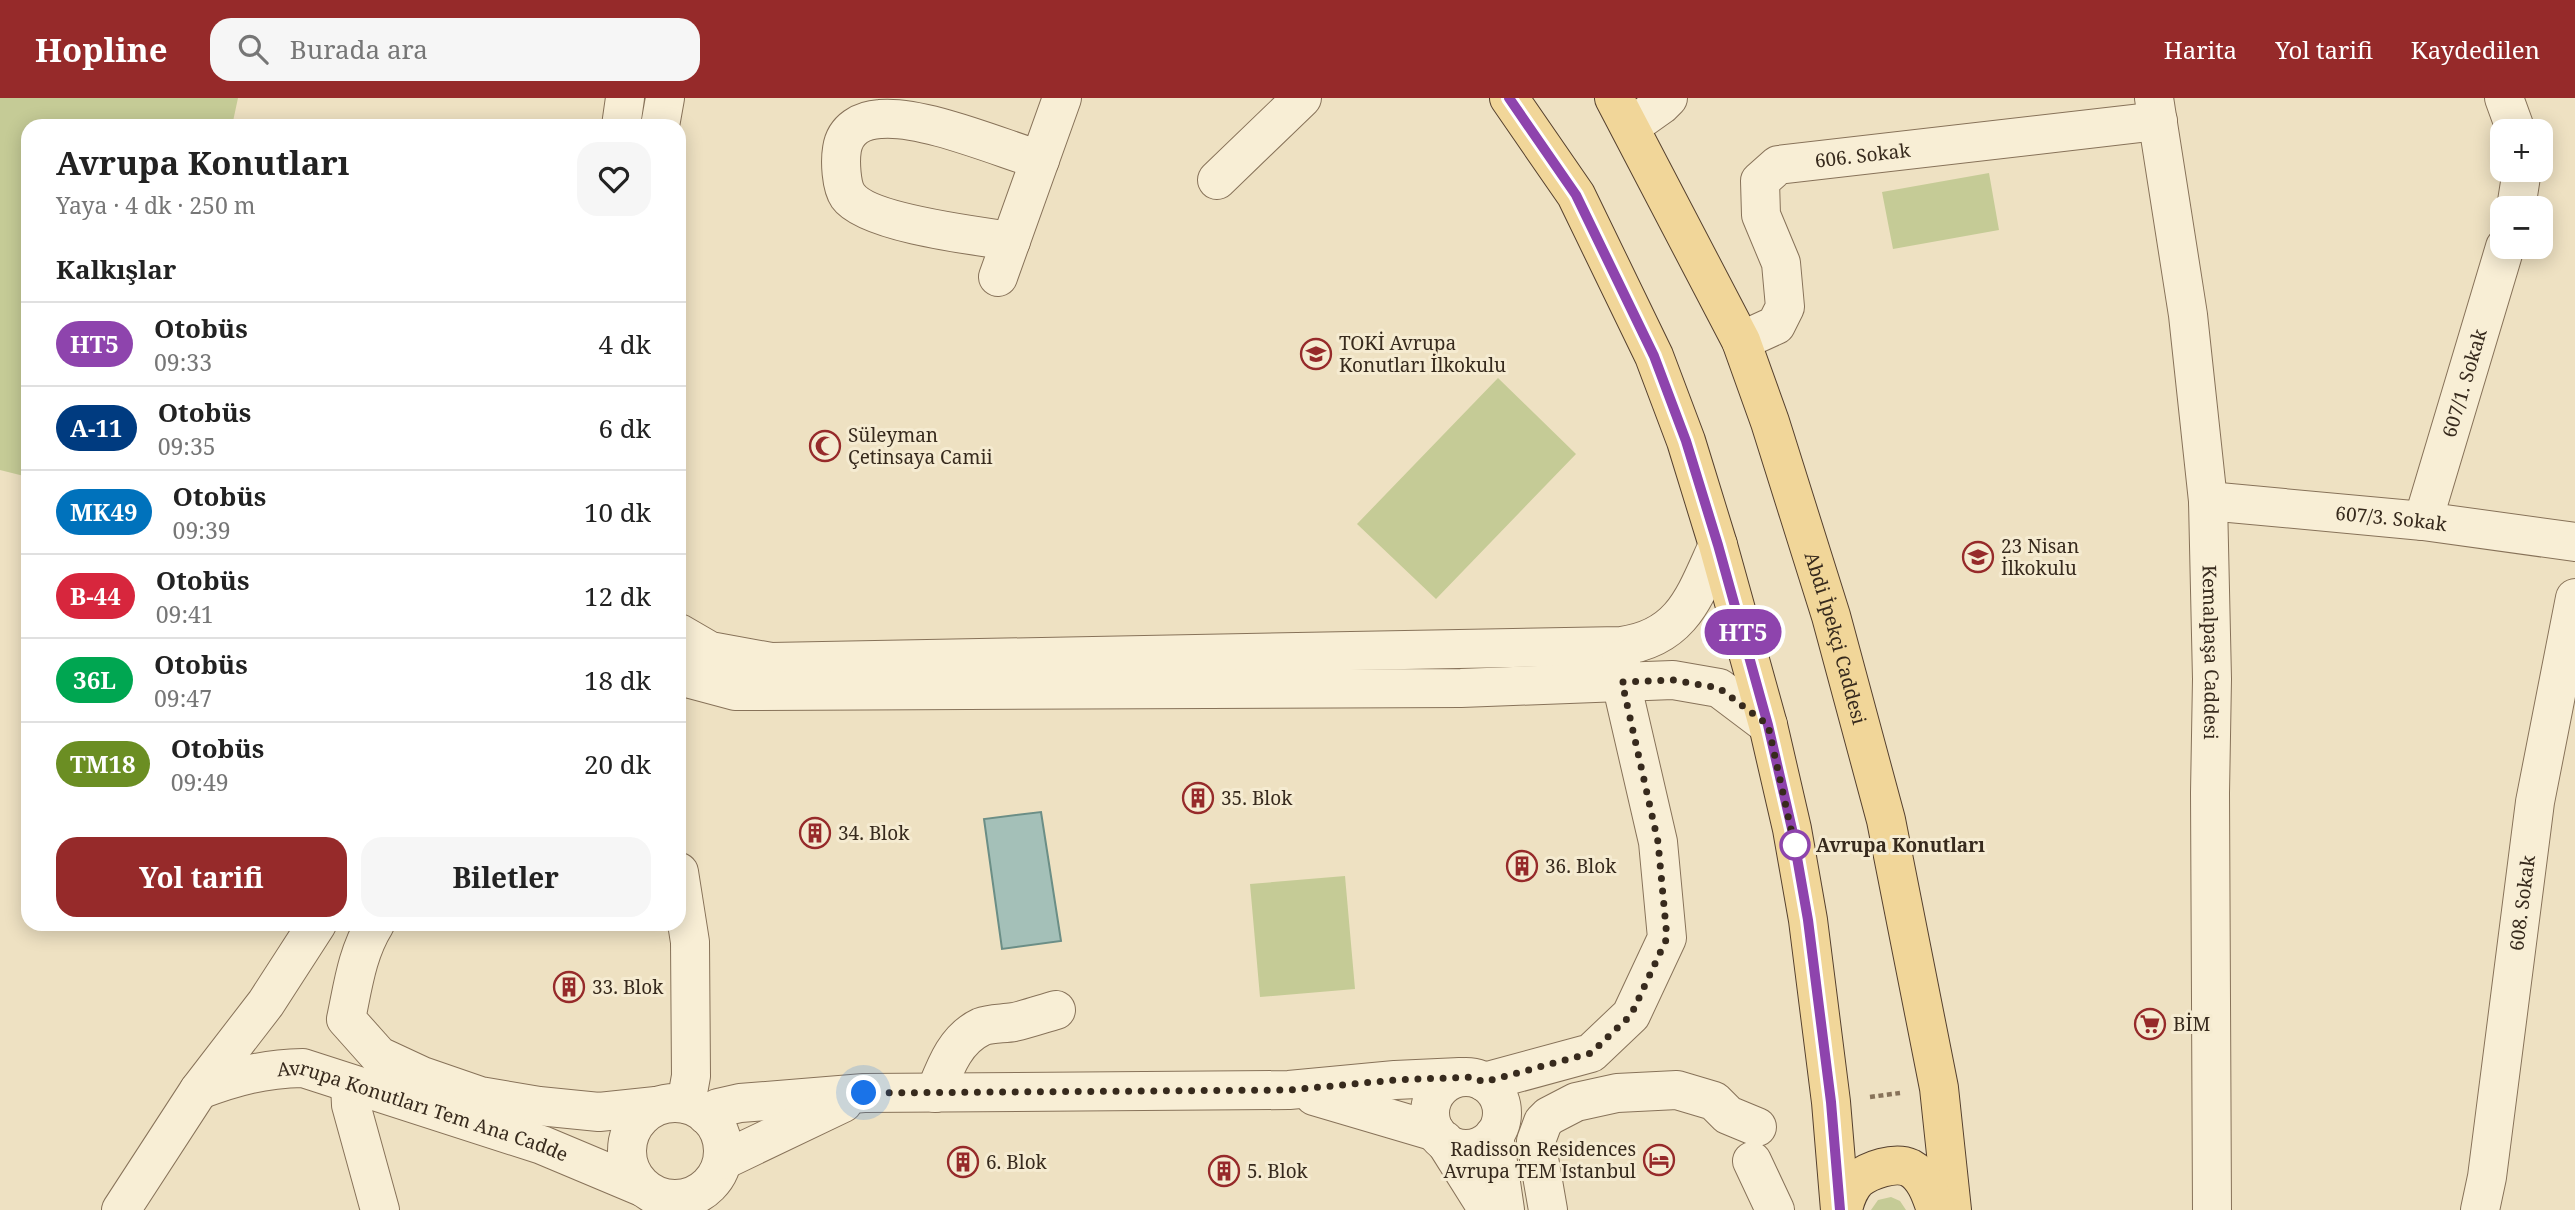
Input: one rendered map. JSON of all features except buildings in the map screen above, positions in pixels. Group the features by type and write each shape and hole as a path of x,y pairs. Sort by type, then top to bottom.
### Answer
{"main road":[{"path":"1509,98 1576,195 1654,356 1686,441 1718,545 1768,725 1792,829 1808,920 1842,1210"},
{"name":"Abdi İpekçi Caddesi","path":"1622,112 1741,341 1770,422 1831,616 1886,820 1939,1088 1952,1210"},
{"path":"1842,1210 1856,1181 1871,1172 1896,1165 1911,1169 1929,1189 1936,1210"}],"street":[{"path":"622,119 625,98"},
{"path":"661,119 664,98"},
{"path":"998,277 1062,98"},
{"path":"1217,180 1302,98"},
{"path":"1622,112 1661,105 1668,98"},
{"path":"2504,98 2512,119"},
{"name":"606. Sokak","path":"1741,341 1776,325 1785,307 1781,263 1761,215 1759,181 1778,165 2156,109"},
{"name":"Kemalpaşa Caddesi","path":"2156,109 2188,315 2208,501 2212,679 2212,1210"},
{"path":"1011,241 927,227 880,215 860,206 847,195 843,175 842,149 846,136 852,128 866,121 900,118 1040,160"},
{"name":"607/1. Sokak","path":"2423,521 2501,259"},
{"name":"607/3. Sokak","path":"2208,501 2423,521 2575,542"},
{"path":"686,678 735,691 1461,688 1621,664 1639,644 1674,626 1691,602 1718,545"},
{"name":"608. Sokak","path":"2480,1210 2487,1177 2535,802 2564,710 2575,598"},
{"path":"686,637 710,652 771,662 1621,664 1673,680 1719,688 1768,725"},
{"path":"1488,1210 1431,1121 1433,1098 1448,1081 1472,1079 1591,1053 1631,1015 1667,938 1658,842 1621,664"},
{"path":"683,1108 691,1076 690,942 686,917"},
{"path":"312,931 266,1003 260,1028 263,1041 278,1061 303,1068 318,1066 340,1047 345,1034 356,967 370,931"},
{"path":"121,1210 199,1090 266,1003 274,993 297,982 323,987 334,995 346,1019 379,1056 422,1076 480,1096 539,1106 599,1112 719,1108 740,1103 864,1093 1289,1090 1472,1079 1493,1089 1500,1100 1500,1124 1494,1135 1476,1147 1465,1149 1440,1136 1289,1090"},
{"path":"935,1093 948,1061 963,1041 981,1027 1022,1020 1056,1010"},
{"name":"Avrupa Konutları Tem Ana Cadde","path":"199,1090 242,1074 303,1068 542,1145 652,1197"},
{"path":"351,1084 351,1105 380,1210"},
{"path":"1548,1210 1536,1141 1543,1122 1549,1116 1576,1102 1616,1093 1678,1090 1714,1101 1755,1144 1775,1210"},
{"path":"715,1185 724,1146 720,1131 683,1108 637,1121 627,1142 627,1158 632,1174 652,1197 684,1199 715,1185 864,1093"},
{"path":"1494,1135 1505,1210"}],"green space":[{"path":"0,98 238,98 234,119 21,119 21,475 0,470"},
{"path":"1989,173 1999,230 1893,249 1882,192"},
{"path":"1498,378 1576,454 1436,599 1357,524"},
{"path":"1345,876 1355,989 1260,997 1250,884"},
{"path":"1891,1197 1900,1201 1906,1210 1871,1210 1878,1200"}],"water":[{"path":"1041,812 1061,941 1002,949 984,819"}],"bus line":[{"name":"HT5","path":"1509,98 1576,195 1654,356 1686,441 1718,545 1768,725 1792,829 1808,920 1831,1102 1840,1210"}],"place":[{"name":"TOKİ Avrupa Konutları İlkokulu","path":"1316,354"},
{"name":"Süleyman Çetinsaya Camii","path":"825,446"},
{"name":"23 Nisan İlkokulu","path":"1978,557"},
{"name":"35. Blok","path":"1198,798"},
{"name":"34. Blok","path":"815,833"},
{"name":"Avrupa Konutları","path":"1795,845"},
{"name":"36. Blok","path":"1522,866"},
{"name":"33. Blok","path":"569,987"},
{"name":"BİM","path":"2150,1024"},
{"name":"Radisson Residences Avrupa TEM Istanbul","path":"1659,1160"},
{"name":"6. Blok","path":"963,1162"},
{"name":"5. Blok","path":"1224,1171"}],"route":[{"path":"864,1093 1289,1090 1395,1080 1472,1077 1484,1082 1591,1053 1631,1015 1667,938 1658,842 1622,682 1673,680 1719,688 1768,725 1796,852 1795,845"}]}
